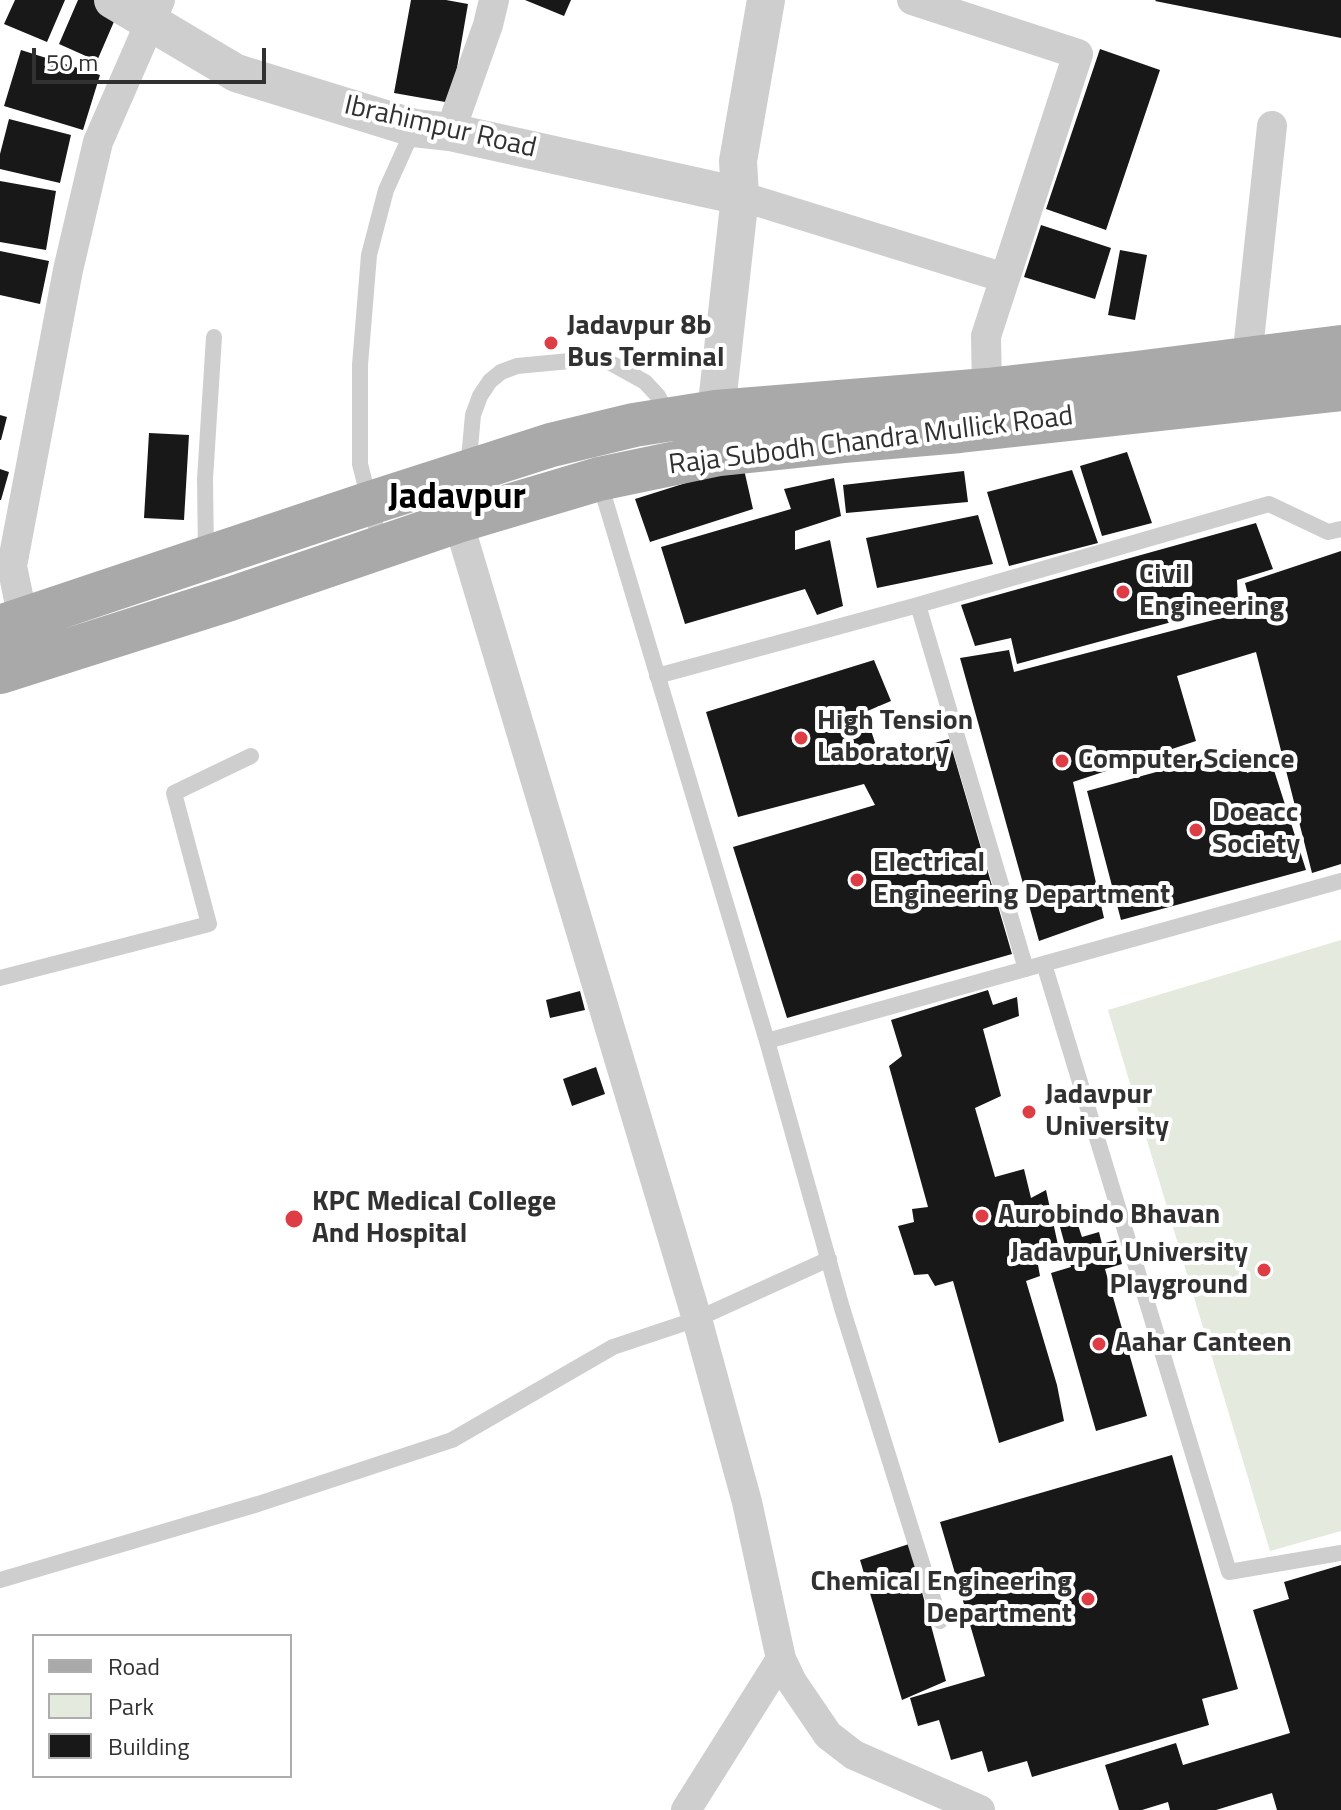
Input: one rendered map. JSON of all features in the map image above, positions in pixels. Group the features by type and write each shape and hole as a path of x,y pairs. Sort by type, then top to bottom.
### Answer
{"main road":[{"name":"Raja Subodh Chandra Mullick Road","path":"12,623 468,471 551,445 634,425 843,441 960,431 1249,379 1341,347"},
{"name":"Raja Subodh Chandra Mullick Road","path":"0,672 382,549 458,521 599,479 699,432 987,390 1249,379 1341,389"}],"street":[{"name":"Ibrahimpur Road","path":"113,0 156,12 236,73 432,130 733,183"},
{"path":"432,130 488,25 494,0"},
{"path":"699,432 733,183 766,0"},
{"path":"912,0 1078,54 986,336 987,390"},
{"path":"12,623 12,566 68,270 98,142 156,12"},
{"path":"1249,379 1272,126"},
{"path":"733,183 1005,278"},
{"path":"458,521 697,1319 747,1502 781,1659 792,1682 828,1735 854,1755 980,1810"},
{"path":"686,1810 781,1659"}],"lane":[{"path":"382,549 360,464 360,365 369,255 386,190 432,130"},
{"path":"206,559 205,479 214,337"},
{"path":"468,471 473,415 480,396 501,372 517,366 591,359 609,362 645,382 699,432"},
{"path":"599,479 829,1259 940,1621"},
{"path":"657,676 1269,504 1328,532 1341,529"},
{"path":"918,605 1026,969"},
{"path":"0,978 209,924 174,793 251,756"},
{"path":"767,1041 1341,881"},
{"path":"1044,964 1229,1572 1341,1553"},
{"path":"0,1580 258,1504 452,1440 613,1347 697,1319 829,1259"}],"green space":[{"name":"Jadavpur University Playground","path":"1341,940 1341,1531 1270,1551 1108,1010"}],"building":[{"path":"15,0 65,0 47,42 4,24"},
{"path":"78,0 97,0 119,10 97,61 59,44"},
{"path":"411,0 446,0 468,4 451,103 394,93"},
{"path":"525,0 571,0 564,16"},
{"path":"1341,0 1341,38 1155,1"},
{"path":"1100,49 1160,70 1106,230 1046,209"},
{"path":"21,50 100,75 83,130 4,106"},
{"path":"9,119 71,135 60,183 0,169 0,154"},
{"path":"0,181 56,191 46,250 0,242"},
{"path":"1041,225 1111,248 1095,299 1024,277"},
{"path":"1120,250 1147,255 1135,320 1108,315"},
{"path":"0,251 49,261 40,304 0,295"},
{"path":"0,415 7,417 1,440 0,440"},
{"path":"149,433 189,435 184,520 144,518"},
{"path":"1127,452 1152,523 1102,536 1080,466"},
{"path":"743,465 753,509 650,542 635,499"},
{"path":"0,469 9,472 1,500 0,500"},
{"path":"1072,470 1098,543 1009,566 987,492"},
{"path":"964,471 968,502 846,513 843,485"},
{"path":"834,478 841,516 795,531 795,550 830,540 843,606 817,615 805,589 685,624 661,547 791,509 784,489"},
{"path":"978,515 993,564 877,588 866,538"},
{"name":"Civil Engineering","path":"1256,523 1273,569 1237,580 1238,604 1017,664 1011,638 975,646 961,605"},
{"name":"Computer Science","path":"1341,551 1341,864 1312,873 1256,652 1177,676 1196,741 1073,782 1104,918 1039,941 960,658 1009,650 1014,672 1252,610 1245,583"},
{"path":"874,660 891,701 865,712 880,758 949,739 1012,954 787,1018 733,847 875,805 864,784 738,817 706,712"},
{"name":"Doeacc Society","path":"1240,749 1247,773 1272,764 1306,870 1121,920 1087,791"},
{"name":"Aurobindo Bhavan","path":"988,990 993,1005 1017,997 1019,1016 983,1029 1001,1096 975,1108 995,1177 1024,1169 1031,1198 1046,1190 1058,1245 1036,1254 1040,1276 1026,1281 1057,1385 1064,1421 999,1443 953,1281 935,1286 928,1274 914,1275 898,1226 914,1222 912,1209 928,1207 889,1066 902,1056 891,1020"},
{"path":"580,991 585,1010 550,1018 546,1000"},
{"path":"596,1067 605,1094 572,1106 563,1079"},
{"name":"Aahar Canteen","path":"1077,1222 1082,1237 1099,1232 1102,1244 1116,1240 1122,1264 1105,1269 1147,1416 1096,1431 1051,1273 1071,1267 1060,1227"},
{"name":"Chemical Engineering Department","path":"1172,1455 1238,1689 1202,1699 1209,1725 1032,1777 1027,1761 988,1772 982,1751 951,1760 939,1720 918,1726 910,1698 985,1676 940,1522"},
{"path":"909,1544 946,1681 902,1700 860,1560"},
{"path":"1341,1565 1341,1810 1277,1810 1272,1793 1216,1810 1170,1810 1168,1802 1142,1810 1119,1810 1105,1765 1176,1743 1183,1765 1290,1733 1253,1610 1289,1599 1284,1582"}],"place":[{"name":"Jadavpur 8b Bus Terminal","path":"551,343"},
{"name":"Civil Engineering","path":"1123,592"},
{"name":"High Tension Laboratory","path":"801,738"},
{"name":"Computer Science","path":"1062,761"},
{"name":"Doeacc Society","path":"1196,830"},
{"name":"Electrical Engineering Department","path":"857,880"},
{"name":"Jadavpur University","path":"1029,1112"},
{"name":"Aurobindo Bhavan","path":"982,1216"},
{"name":"KPC Medical College And Hospital","path":"294,1219"},
{"name":"Jadavpur University Playground","path":"1264,1270"},
{"name":"Aahar Canteen","path":"1099,1344"},
{"name":"Chemical Engineering Department","path":"1088,1599"}],"district":[{"name":"Jadavpur","path":"457,499"}]}
